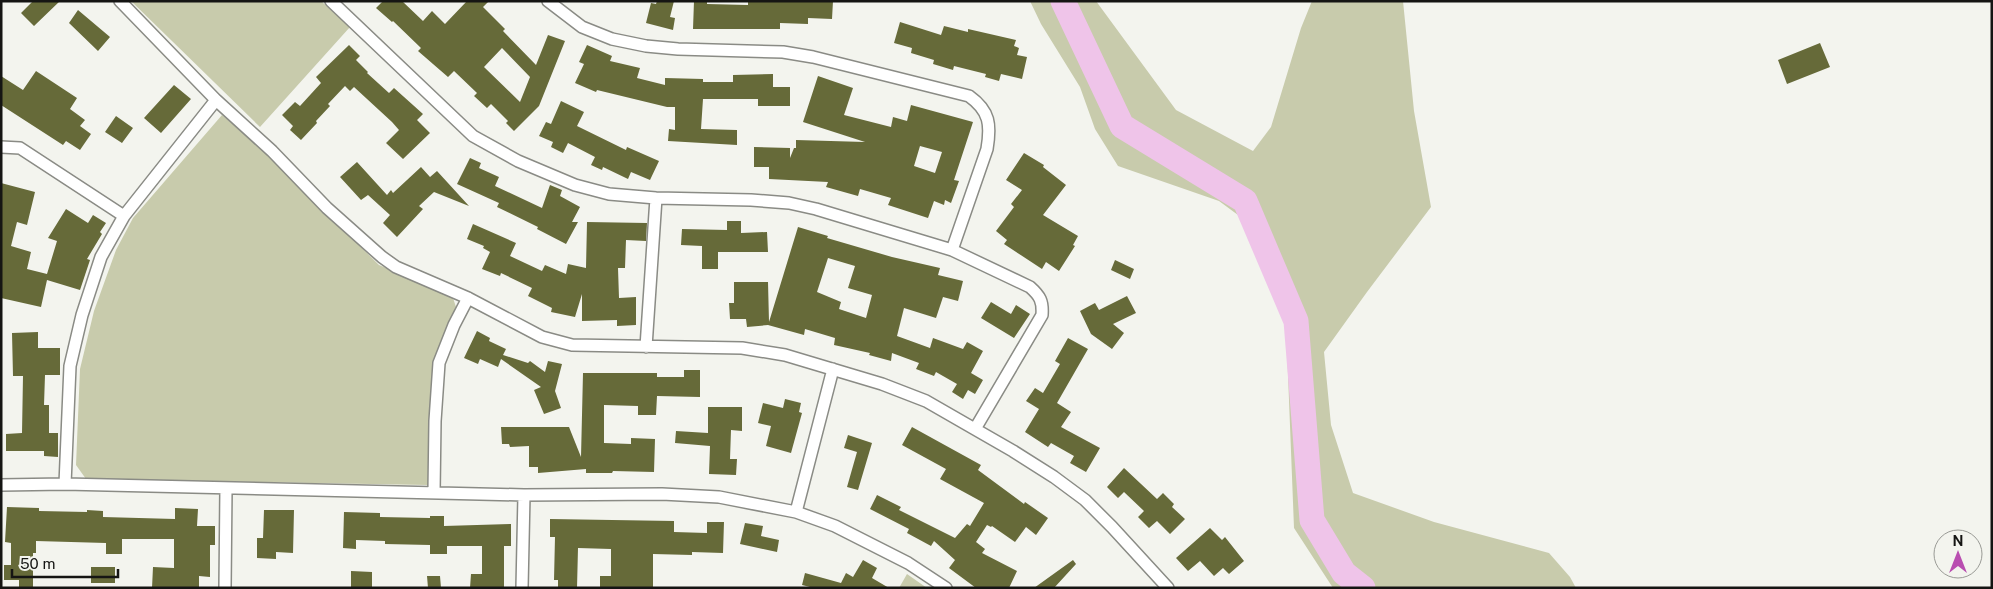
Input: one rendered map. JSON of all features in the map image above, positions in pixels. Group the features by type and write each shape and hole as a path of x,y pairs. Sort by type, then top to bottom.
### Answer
{"street":[{"path":"120,1 216,100 272,151 328,208 382,257 396,267 468,298 542,337 572,345 742,348 785,355 882,384 926,401 1054,478 1085,500 1112,526 1168,588"},
{"path":"331,1 473,136 518,161 575,185 609,194 656,198 788,203 816,209 952,250 1030,287 1040,296 1042,315 975,429"},
{"path":"548,1 582,27 612,39 646,46 678,49 782,52 813,57 969,96 980,103 988,116 990,133 952,250"},
{"path":"65,484 70,366 82,314 101,256 124,216 216,100"},
{"path":"1,148 20,148 124,216"},
{"path":"646,347 656,198"},
{"path":"434,492 435,421 440,363 454,325 468,298"},
{"path":"796,512 833,369"},
{"path":"1,485 65,484 524,495 690,494 719,497 796,512 835,526 872,543 908,563 946,588"},
{"path":"225,588 226,488"},
{"path":"522,588 524,495"}],"green space":[{"path":"131,1 321,1 350,27 260,127"},
{"path":"1030,1 1096,1 1176,110 1253,151 1271,127 1301,28 1312,1 1403,1 1414,111 1431,207 1324,352 1331,425 1353,493 1434,522 1549,553 1570,577 1576,588 1333,588 1294,528 1286,323 1238,215 1219,201 1118,166 1095,129 1080,87 1041,24"},
{"path":"222,115 268,154 379,265 452,295 456,307 435,362 429,421 428,485 86,479 76,465 80,369 94,311 116,250 133,218"},
{"path":"907,574 927,588 899,588"}],"building":[{"path":"33,1 60,1 34,26 21,13"},
{"path":"383,1 402,1 423,21 432,11 445,24 467,1 489,1 483,7 536,65 548,35 565,41 539,106 514,131 506,123 508,121 491,104 487,108 474,96 477,93 454,71 448,77 418,51 421,48 393,21 376,8","holes":["502,48 530,77 520,102 484,67"]},
{"path":"657,1 674,1 670,17 675,18 673,30 646,23 651,3 656,4"},
{"path":"694,1 707,1 707,4 748,5 748,1 833,1 832,19 808,18 808,24 780,23 780,29 693,29"},
{"path":"78,10 110,37 98,51 69,23"},
{"path":"900,22 941,35 944,26 968,32 968,29 1016,40 1014,46 1019,48 1017,55 1027,57 1022,79 1001,74 999,81 985,77 986,74 954,66 953,70 933,64 934,60 911,53 912,48 894,43"},
{"path":"1820,43 1830,67 1787,84 1778,60"},
{"path":"349,45 360,56 356,60 367,73 389,93 394,88 423,114 417,120 430,133 403,159 386,143 399,130 354,87 350,91 345,86 328,104 330,106 301,140 290,130 293,126 282,115 295,102 300,106 321,83 316,77"},
{"path":"587,45 612,56 610,61 640,68 637,78 665,85 665,78 703,79 703,82 733,82 733,75 773,74 773,87 790,87 790,106 758,106 758,99 703,99 701,129 737,130 737,145 668,141 669,129 675,130 675,107 667,107 597,90 596,92 575,83 584,64 579,62"},
{"path":"36,71 77,98 70,109 85,120 80,126 91,134 80,150 66,141 63,145 1,105 1,76 23,90"},
{"path":"818,76 853,88 844,115 891,127 893,117 907,121 911,105 973,122 954,180 959,181 951,203 945,200 944,205 934,201 928,218 888,205 891,198 860,189 858,196 826,187 828,182 769,179 769,167 754,167 754,147 790,148 790,158 794,148 796,148 796,140 865,142 803,122","holes":["920,146 942,152 935,173 914,166"]},
{"path":"174,85 191,99 161,133 144,118"},
{"path":"561,101 584,112 577,126 626,150 627,147 659,161 650,180 631,172 628,179 603,167 602,170 591,165 595,157 568,143 563,153 551,147 553,142 539,136 546,122 551,124"},
{"path":"116,116 133,128 122,143 105,132"},
{"path":"1024,153 1044,165 1043,167 1066,185 1043,215 1078,236 1073,245 1075,246 1059,271 1046,262 1042,269 1004,244 1007,240 996,231 1014,207 1011,204 1022,190 1006,180"},
{"path":"470,158 481,163 479,168 499,177 495,186 542,208 550,185 562,190 560,196 580,207 572,222 578,222 566,244 537,229 538,227 497,207 499,203 457,184"},
{"path":"357,162 387,195 391,190 393,193 421,167 430,177 437,171 469,206 434,192 419,206 423,209 397,237 383,223 390,215 368,195 361,200 340,177"},
{"path":"1,183 35,192 27,225 17,222 11,246 31,252 27,269 47,274 57,241 48,238 66,209 88,223 93,215 106,223 100,232 102,234 87,259 90,260 80,290 47,280 41,307 1,298"},
{"path":"727,221 741,221 741,233 767,232 768,252 718,252 718,269 702,269 702,246 681,245 682,229 727,230"},
{"path":"587,222 647,223 646,241 626,240 625,268 618,268 619,298 636,297 636,325 617,326 617,320 582,321 582,294 575,317 551,312 552,308 528,296 532,288 501,273 500,276 482,269 490,252 483,248 484,246 467,239 473,224 516,243 510,256 542,271 545,265 566,274 568,264 586,268"},
{"path":"798,227 828,236 827,238 892,257 940,268 938,275 963,281 958,301 943,297 936,318 904,308 897,336 930,348 933,338 963,349 967,342 983,351 971,373 983,380 975,394 968,390 963,399 952,392 957,384 936,372 934,376 916,369 919,363 892,353 891,361 869,355 870,353 834,345 835,338 805,329 804,335 768,325 747,327 746,319 730,319 729,303 734,303 734,282 768,282 769,322","holes":["828,258 855,266 848,288 872,295 866,318 839,309 841,302 817,292"]},
{"path":"1115,260 1134,269 1130,279 1111,270"},
{"path":"1127,296 1136,313 1113,324 1124,333 1112,349 1091,334 1080,311 1095,303 1099,310"},
{"path":"991,302 1011,314 1016,305 1030,314 1014,338 981,318"},
{"path":"477,331 490,338 489,341 506,349 503,355 528,363 530,361 545,372 548,361 562,364 555,391 561,408 544,414 534,390 541,387 501,359 498,367 480,359 478,364 464,358"},
{"path":"38,332 38,348 60,348 60,375 45,375 44,405 49,405 49,433 58,433 58,457 44,456 44,451 6,451 6,434 22,433 23,376 13,376 12,333"},
{"path":"1068,338 1088,349 1057,403 1071,412 1061,427 1100,448 1086,472 1070,463 1074,456 1051,443 1048,447 1025,432 1039,409 1026,401 1035,388 1043,393 1060,364 1055,361"},
{"path":"684,370 700,370 700,397 657,396 656,415 638,415 638,406 604,405 604,443 631,444 631,438 655,439 654,472 613,471 612,473 586,473 586,469 538,473 538,467 529,467 529,446 510,447 509,444 502,444 501,427 569,427 581,457 583,373 657,373 657,377 684,377"},
{"path":"785,399 801,403 799,412 802,413 791,453 766,446 771,426 758,423 763,403 783,408"},
{"path":"708,407 742,407 742,431 731,430 730,459 737,459 736,475 709,474 710,446 675,443 676,431 708,433"},
{"path":"912,427 981,465 978,470 1024,504 1025,502 1048,518 1036,535 1026,527 1015,542 992,526 987,525 976,542 985,549 982,553 1017,571 1009,588 976,588 949,568 955,560 934,541 931,546 907,533 909,529 870,509 877,495 901,507 899,510 955,538 967,524 970,526 984,503 940,479 946,469 902,445"},
{"path":"848,435 872,443 858,490 847,487 857,452 844,448"},
{"path":"1124,468 1157,499 1163,493 1174,504 1172,507 1185,519 1170,534 1157,521 1149,528 1138,517 1144,511 1124,492 1118,498 1107,487"},
{"path":"7,507 39,508 39,511 103,511 103,517 175,519 175,508 198,509 197,526 215,526 215,545 210,545 210,577 199,576 199,588 152,588 153,567 174,568 174,539 122,539 122,554 106,554 106,543 36,541 36,553 33,553 33,588 19,588 19,580 4,580 4,565 11,565 11,543 5,542"},
{"path":"264,510 294,510 293,553 276,552 276,559 257,558 257,538 263,538"},
{"path":"344,512 380,513 380,517 430,518 430,516 444,516 444,526 511,524 511,546 504,546 504,588 470,588 471,574 482,574 482,546 447,546 447,554 430,554 430,545 385,544 385,541 356,540 356,549 343,548"},
{"path":"550,519 674,521 674,532 707,533 707,522 724,522 723,553 692,552 692,555 653,554 653,588 600,588 600,576 611,576 611,549 578,548 577,588 558,588 558,580 554,580 555,537 550,537"},
{"path":"745,523 763,526 761,536 779,540 777,552 740,544"},
{"path":"1210,528 1222,540 1225,537 1244,561 1229,574 1223,568 1214,576 1200,561 1188,571 1176,558"},
{"path":"863,560 877,568 872,578 889,588 814,588 802,585 805,573 841,583 846,573 853,577"},
{"path":"1073,560 1076,564 1054,588 1034,588"},
{"path":"91,567 115,567 115,583 91,583"},
{"path":"351,571 372,572 372,588 351,588"},
{"path":"427,576 440,576 441,588 428,588"}],"waterway":[{"path":"1063,1 1122,126 1245,201 1296,321 1312,520 1344,573 1363,588"}]}
